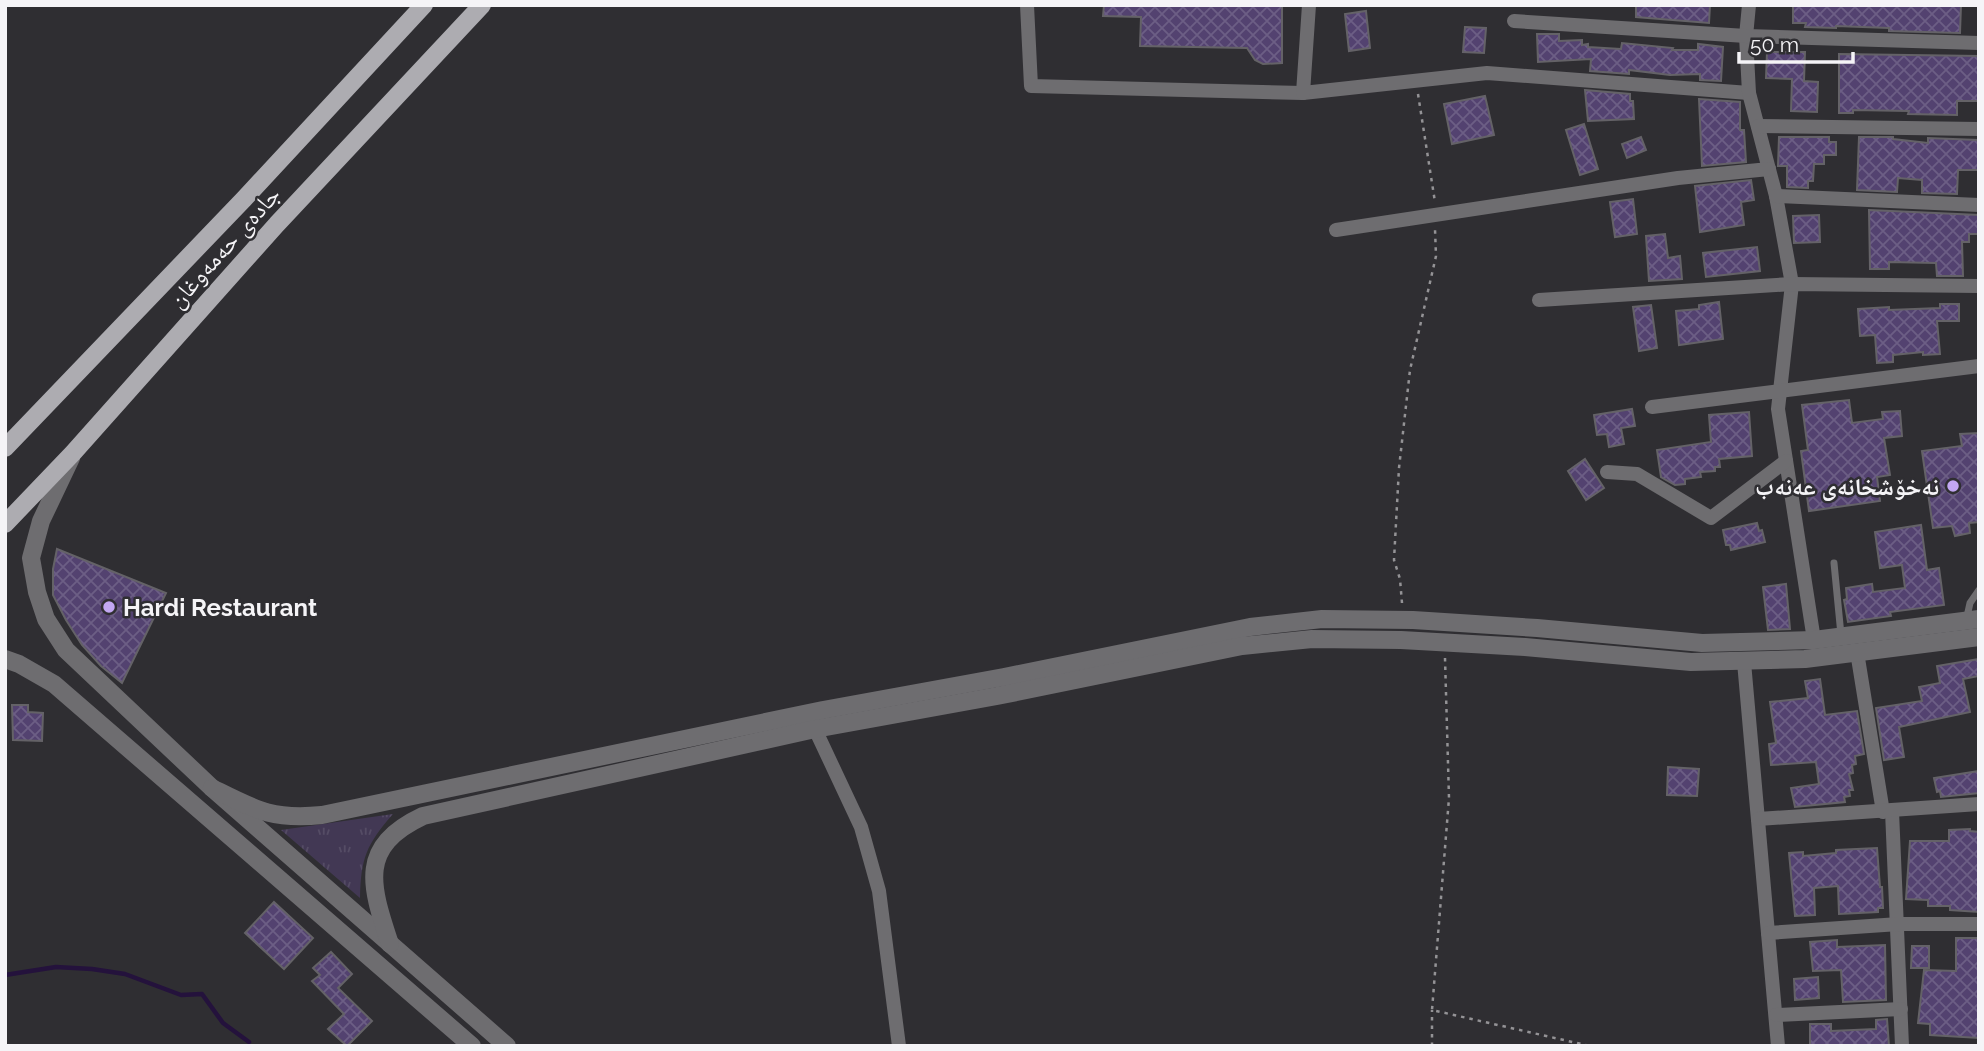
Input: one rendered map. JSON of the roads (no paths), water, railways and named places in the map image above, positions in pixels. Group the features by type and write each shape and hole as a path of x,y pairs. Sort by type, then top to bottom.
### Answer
{"main road":[{"name":"جادەی حەمەوغان","path":"5,448 244,199 424,5"},
{"name":"جادەی حەمەوغان","path":"5,524 73,453 277,224 482,5"}],"street":[{"path":"1027,5 1031,86 1303,93 1487,73 1749,93"},
{"path":"1303,93 1309,5"},
{"path":"1749,5 1746,36 1749,93 1776,196 1792,284 1778,409 1814,640"},
{"path":"1514,21 1746,36 1979,43"},
{"path":"1758,126 1979,129"},
{"path":"1336,230 1678,178 1769,169"},
{"path":"1776,196 1979,205"},
{"path":"1539,300 1792,284 1979,286"},
{"path":"1652,407 1979,366"},
{"path":"73,453 41,522 31,558 37,592 46,619 66,650 212,788 507,1046"},
{"path":"1607,472 1637,474 1711,518 1786,461"},
{"path":"390,944 373,889 375,865 385,843 401,826 423,816 815,729 997,696 1104,664 1250,627 1321,619 1404,620 1537,628 1702,643 1814,640 1841,636 1973,629"},
{"path":"212,788 271,815 322,815 823,710 1004,677 1312,639 1444,642 1691,662 1744,662 1805,659 1857,652 1973,629"},
{"path":"1857,652 1887,812 1899,924 1902,1046"},
{"path":"5,659 54,684 472,1046"},
{"path":"1744,662 1778,1046"},
{"path":"102,726 123,705"},
{"path":"815,729 861,827 879,891 898,1046"},
{"path":"481,781 485,803"},
{"path":"1758,819 1979,804"},
{"path":"1768,933 1899,924 1979,924"},
{"path":"1776,1015 1901,1009"}],"lane":[{"path":"1834,562 1841,636"},
{"path":"1973,629 1970,603 1979,590"}],"waterway":[{"path":"5,975 56,967 92,969 125,974 181,995 202,994 223,1023 249,1042"}],"place":[{"name":"نەخۆشخانەی عەنەب","path":"1953,486"},
{"name":"Hardi Restaurant","path":"109,607"}]}
